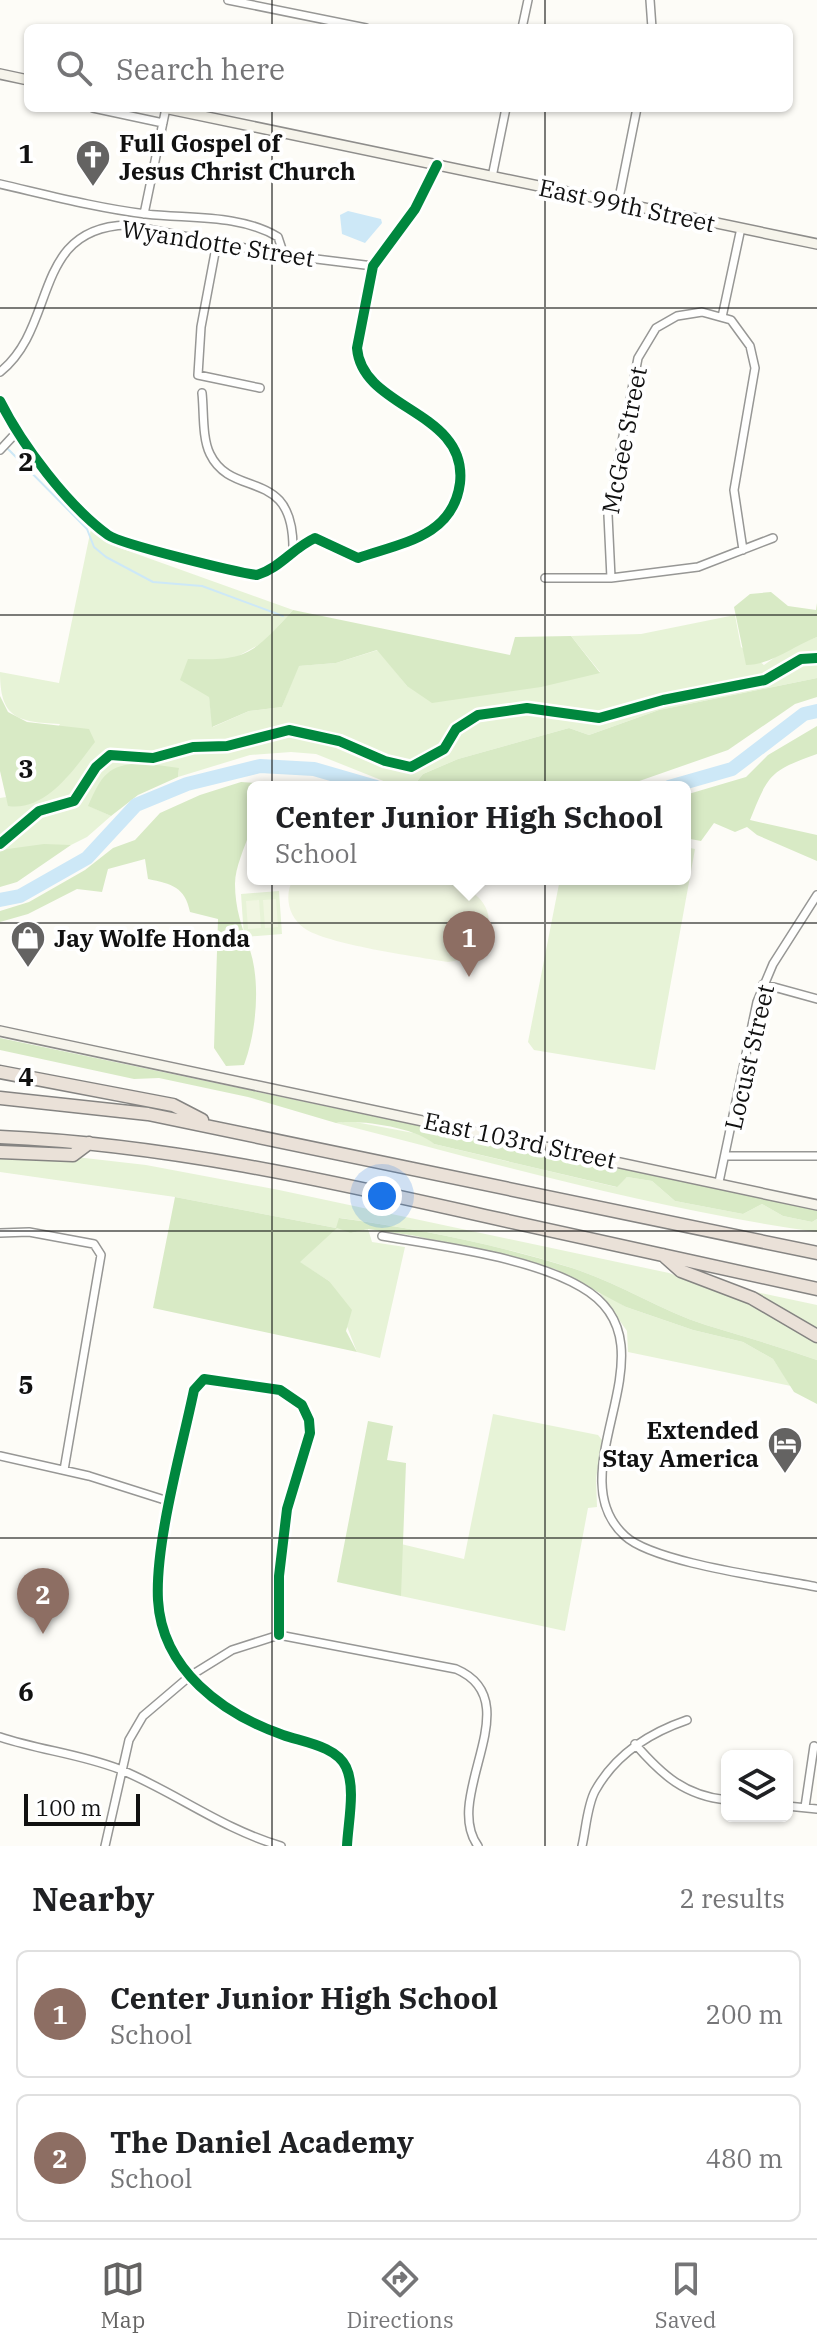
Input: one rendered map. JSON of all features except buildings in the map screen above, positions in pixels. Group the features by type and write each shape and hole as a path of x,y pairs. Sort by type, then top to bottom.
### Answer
{"highway":[{"path":"0,1072 173,1105 215,1127"},
{"path":"0,1098 112,1108 215,1127 817,1253"},
{"path":"0,1137 89,1143 210,1159 817,1289"},
{"path":"0,1152 73,1155 89,1143"},
{"path":"801,1250 817,1241"},
{"path":"660,1253 681,1271 752,1298 817,1336"}],"street":[{"path":"228,0 346,24"},
{"path":"523,24 528,0"},
{"path":"650,0 652,24"},
{"path":"0,74 24,79"},
{"path":"112,112 163,123"},
{"path":"144,214 164,112"},
{"name":"East 99th Street","path":"182,112 434,170 492,177 817,244"},
{"path":"492,177 505,112"},
{"path":"618,203 636,112"},
{"path":"0,401 16,433 42,467 110,537 257,575 271,570 293,548 315,538 358,558 435,531 451,511 461,472 447,438 430,420 388,394 365,374 358,361 357,348 373,266 415,209 434,170"},
{"path":"0,184 144,214 207,218 268,231 278,237 284,255"},
{"name":"Wyandotte Street","path":"0,372 27,341 61,255 86,234 107,226 127,225 284,255 373,266"},
{"path":"741,228 722,317 731,320 742,332 754,362 734,490 743,550"},
{"path":"217,242 201,327 198,375 260,388"},
{"name":"McGee Street","path":"611,578 608,515 642,347 656,328 677,316 702,312 722,317"},
{"path":"202,393 210,453 231,474 275,494 293,523 293,548"},
{"path":"0,450 16,433"},
{"path":"545,578 611,578 698,567 773,538"},
{"name":"Locust Street","path":"719,1182 763,984 817,895"},
{"path":"763,984 817,999"},
{"name":"East 103rd Street","path":"0,1031 817,1205"},
{"path":"727,1156 817,1156"},
{"path":"0,1233 66,1237 94,1244 101,1255 64,1470"},
{"path":"382,1236 463,1250 575,1283 603,1304 621,1342 621,1368 601,1478 606,1509 615,1526 625,1537 651,1552 817,1587"},
{"path":"279,1635 278,1589 287,1509 310,1433 305,1410 293,1396 280,1390 210,1379 201,1381 194,1390 171,1502 158,1601 169,1643 203,1691 249,1721 327,1750 342,1760 350,1782 347,1846"},
{"path":"0,1456 64,1470 171,1502"},
{"path":"105,1846 129,1740 143,1716 190,1676 232,1650 279,1635 456,1669 475,1680 487,1700 486,1722 468,1817 478,1846"},
{"path":"582,1846 594,1793 635,1744 687,1720"},
{"path":"0,1737 82,1756 121,1770 221,1824 281,1846"},
{"path":"635,1744 662,1775 678,1786 721,1798"},
{"path":"805,1807 814,1746"},
{"path":"793,1806 817,1809"}],"green space":[{"path":"92,524 109,544 293,610 264,642 231,660 209,697 213,727 249,711 282,707 298,666 336,663 378,650 407,686 600,672 571,636 641,634 735,615 741,647 764,665 788,648 817,637 817,678 659,710 589,735 569,728 458,759 423,774 417,781 384,781 316,754 291,752 250,755 178,777 179,768 89,806 111,816 87,837 71,845 0,850 0,798 6,797 9,805 60,724 32,722 14,714 3,699 0,672 59,683"},
{"path":"771,592 788,606 816,610 817,603 817,637 773,659 746,665 734,607 750,594"},
{"path":"293,610 510,655 515,637 571,636 600,673 541,687 432,703 407,686 377,650 336,663 299,666 282,707 249,711 212,727 209,697 180,680 188,659 224,658 248,652"},
{"path":"817,678 817,697 795,704 728,750 639,781 417,781 423,774 458,759 569,728 589,735 659,710"},
{"path":"0,696 8,712 27,722 89,729 95,742 58,786 35,802 22,806 8,806 0,771"},
{"path":"817,726 817,754 789,765 773,776 750,820 817,835 817,861 757,835 747,827 735,832 714,823 701,841 691,839 691,793 746,777 768,755"},
{"path":"142,763 179,768 178,777 138,795 111,816 88,806 97,786 113,769"},
{"path":"247,782 247,840 235,884 236,901 253,963 256,1008 244,1065 226,1066 214,1048 218,919 190,912 185,897 176,888 148,879 145,859 108,869 102,892 77,889 28,914 0,922 0,911 29,902 85,870 113,848 135,840 160,813 200,795"},
{"path":"44,844 71,845 17,882 0,887 0,850"},
{"path":"691,848 695,849 691,871"},
{"path":"291,885 453,885 475,895 484,905 489,916 488,929 475,950 463,958 448,962 395,953 331,939 304,928 291,912"},
{"path":"559,885 688,885 655,1070 534,1050 528,1042"},
{"path":"279,891 282,934 244,937 241,894"},
{"path":"276,899 278,927 265,928 263,900"},
{"path":"259,900 261,928 248,929 246,901"},
{"path":"0,1038 817,1209 817,1219 812,1222 783,1216 762,1204 743,1214 675,1201 652,1181 627,1177 617,1187 434,1144 415,1133 387,1126 336,1123 248,1097 159,1078 134,1079 0,1050"},
{"path":"350,1121 424,1135 434,1144 616,1187 627,1177 652,1181 675,1201 743,1214 762,1204 783,1216 812,1222 817,1219 817,1232 635,1198 336,1123"},
{"path":"0,1157 76,1157 146,1165 279,1190 669,1273 761,1308 817,1342 817,1360 689,1319 589,1274 543,1259 457,1238 340,1218 351,1233 368,1229 372,1242 405,1247 380,1358 357,1352 329,1281 299,1262 336,1228 175,1197 0,1172"},
{"path":"175,1197 336,1228 339,1218 428,1232 572,1268 689,1319 817,1360 817,1404 794,1392 773,1359 743,1342 693,1330 626,1307 555,1269 416,1236 368,1229 351,1233 337,1228 300,1262 329,1281 352,1310 346,1331 357,1352 153,1308"},
{"path":"597,1289 626,1307 693,1330 743,1342 773,1359 791,1386 628,1352 627,1331"},
{"path":"742,1289 817,1305 817,1330"},
{"path":"493,1414 598,1435 602,1440 596,1479 597,1507 588,1508 565,1631 401,1596 401,1544 464,1559"},
{"path":"368,1421 393,1426 387,1460 406,1463 401,1596 337,1582"}],"water":[{"path":"348,211 381,219 382,223 365,243 342,234 340,215"}],"waterway":[{"path":"8,449 87,529 94,547 106,557 153,582 202,586 283,616"},
{"path":"690,781 732,769 804,714 817,711"},
{"path":"0,900 20,896 87,858 136,805 187,784 260,766 314,769 355,781"}],"cycle path":[{"path":"0,401 33,455 77,508 108,535 134,545 257,575 273,568 315,538 358,558 422,535 436,527 455,501 460,483 458,459 448,440 432,425 376,385 363,369 357,348 373,266 415,209 437,165"},
{"path":"0,844 39,811 74,801 96,767 110,755 153,758 193,747 227,746 289,730 339,741 385,761 411,767 444,749 456,729 478,715 527,708 599,718 663,700 765,680 801,659 817,658"},
{"path":"279,1635 279,1576 287,1509 310,1433 309,1420 302,1405 280,1390 204,1379 194,1390 165,1523 158,1577 162,1625 183,1668 218,1702 261,1726 318,1746 341,1760 351,1785 347,1846"}],"place":[{"name":"Full Gospel of Jesus Christ Church","path":"93,188"},
{"name":"Jay Wolfe Honda","path":"28,969"},
{"name":"Center Junior High School","path":"469,977"},
{"name":"Extended Stay America","path":"785,1475"},
{"name":"The Daniel Academy","path":"43,1634"}]}
